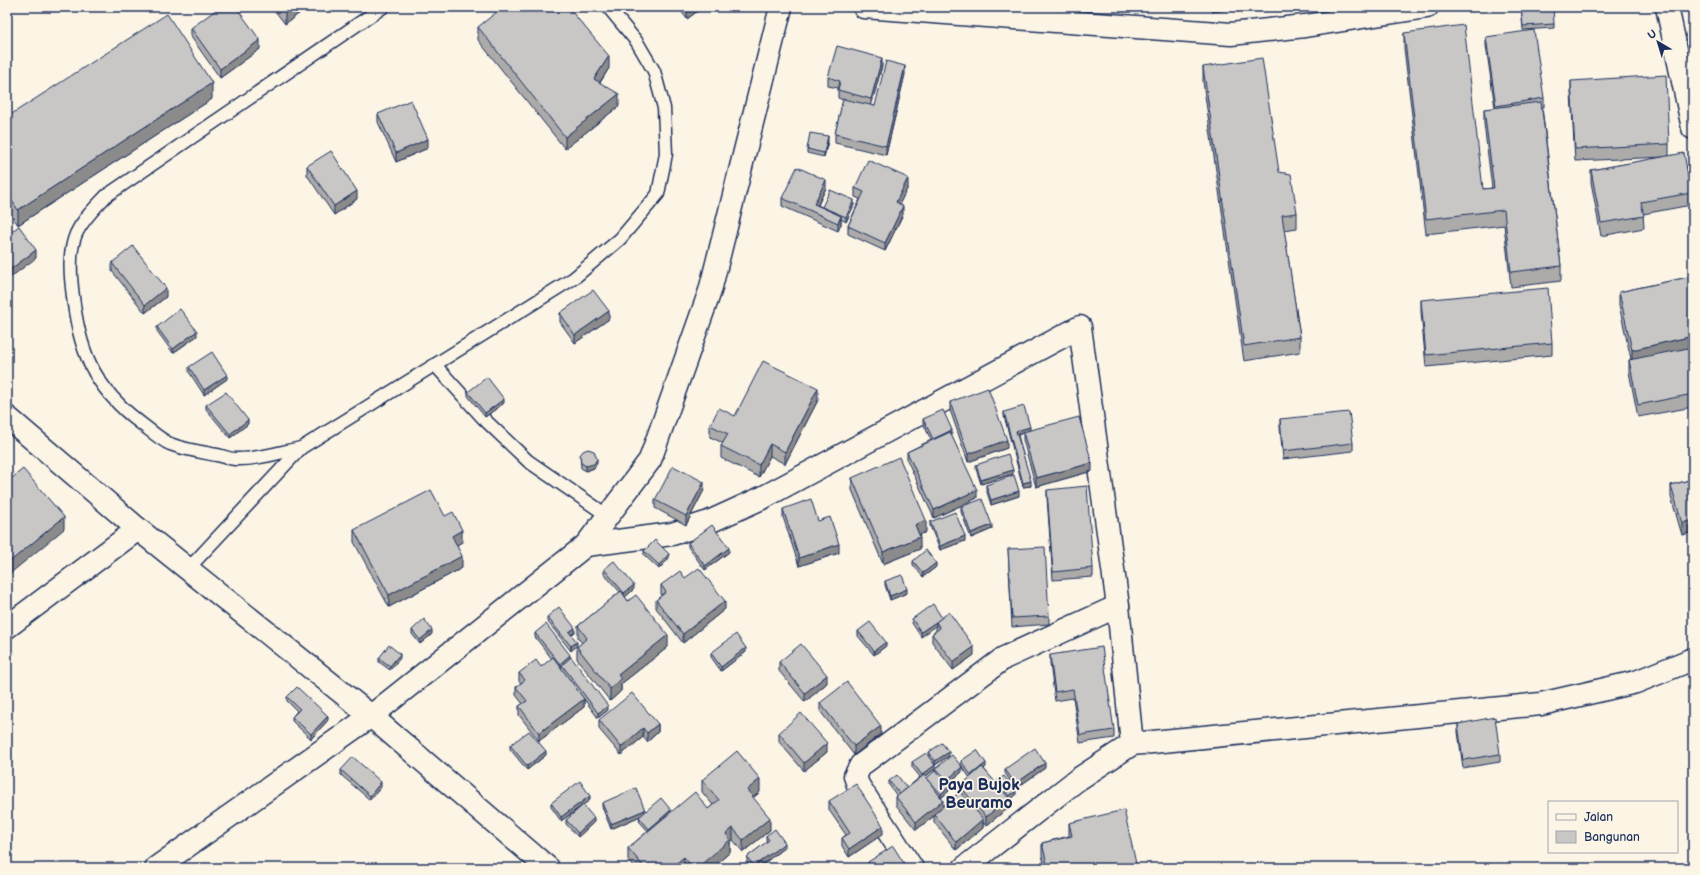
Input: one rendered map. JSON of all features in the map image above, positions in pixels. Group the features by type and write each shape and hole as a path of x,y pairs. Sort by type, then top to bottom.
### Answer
{"street":[{"path":"156,868 371,716 586,545 650,460 710,292 781,7"},
{"path":"864,7 1231,34 1305,26 1427,7"},
{"path":"1667,7 1693,128"},
{"path":"586,545 672,534 709,522 764,497 1080,327 1118,606 1132,744"},
{"path":"7,417 138,530 371,716 548,868"},
{"path":"7,627 138,530"},
{"path":"912,868 858,785 855,776 861,765 1004,658 1118,606"},
{"path":"964,868 1077,780 1132,744 1541,704 1636,682 1693,659"}],"lane":[{"path":"301,448 258,457 235,459 194,452 169,443 134,418 117,403 87,360 81,342 74,304 70,270 72,250 80,225 106,196 383,7"},
{"path":"188,569 301,448 574,278 620,239 658,194 666,154 664,108 654,71 636,42 608,7"},
{"path":"435,365 483,418 528,461 608,516"}],"building":[{"path":"220,7 236,7 260,40 220,69 191,28"},
{"path":"281,7 291,7 285,12"},
{"path":"503,7 568,7 609,56 594,79 619,94 565,137 478,27"},
{"path":"1521,7 1553,7 1554,24 1523,26"},
{"path":"167,14 212,83 18,210 7,193 7,117"},
{"path":"1464,25 1483,189 1494,188 1484,109 1541,102 1561,266 1511,272 1504,210 1426,219 1404,33"},
{"path":"1534,30 1544,98 1496,106 1486,37"},
{"path":"837,46 882,58 871,99 838,90 840,81 828,77"},
{"path":"1262,58 1279,172 1291,174 1297,213 1282,215 1300,337 1244,346 1203,67"},
{"path":"886,61 905,66 886,146 835,134 843,99 875,106"},
{"path":"1666,75 1669,144 1575,149 1571,81"},
{"path":"411,100 428,139 396,153 378,114"},
{"path":"810,133 828,136 824,153 807,149"},
{"path":"331,151 357,191 334,206 307,166"},
{"path":"1684,153 1691,193 1641,202 1644,216 1601,223 1591,170"},
{"path":"868,160 908,178 896,202 903,206 885,243 848,226 864,192 855,188"},
{"path":"797,167 826,180 814,204 841,216 838,223 782,198"},
{"path":"830,190 854,200 846,217 822,207"},
{"path":"19,226 36,250 7,272 7,235"},
{"path":"133,246 166,288 145,305 112,263"},
{"path":"1693,276 1693,336 1632,350 1619,292"},
{"path":"1548,288 1552,343 1426,355 1421,300"},
{"path":"593,290 609,311 575,335 560,313"},
{"path":"180,309 197,331 173,349 157,327"},
{"path":"1693,347 1693,394 1638,405 1629,360"},
{"path":"212,352 227,375 204,390 189,367"},
{"path":"763,361 818,388 785,452 770,444 759,465 721,446 728,434 710,425 719,408 735,416"},
{"path":"487,377 504,399 485,413 468,392"},
{"path":"988,388 1007,440 968,454 950,402"},
{"path":"226,392 248,420 230,434 206,405"},
{"path":"1024,406 1030,427 1016,431 1031,481 1023,483 1004,412"},
{"path":"943,410 952,430 933,439 923,419"},
{"path":"1349,412 1353,443 1283,451 1280,419"},
{"path":"1079,417 1092,463 1036,478 1023,432"},
{"path":"950,432 977,490 934,510 907,452"},
{"path":"588,449 594,451 597,459 594,464 586,466 581,463 580,455 583,451"},
{"path":"1008,454 1013,470 981,480 976,465"},
{"path":"899,457 926,520 915,525 920,537 883,552 852,478"},
{"path":"673,466 704,482 686,516 655,500"},
{"path":"23,469 64,517 7,564 7,482"},
{"path":"1014,475 1019,491 991,500 986,485"},
{"path":"1693,479 1693,520 1682,523 1671,485"},
{"path":"1087,486 1093,568 1053,572 1047,490"},
{"path":"431,490 445,516 453,512 462,530 452,536 462,556 389,595 354,530"},
{"path":"811,499 818,521 830,517 839,544 799,558 783,509"},
{"path":"982,499 992,525 971,533 961,507"},
{"path":"955,512 965,536 940,546 930,522"},
{"path":"712,525 729,548 705,566 688,543"},
{"path":"655,540 669,554 659,565 644,551"},
{"path":"1045,547 1049,616 1012,618 1008,549"},
{"path":"926,550 936,563 923,573 913,561"},
{"path":"614,561 634,585 624,593 604,569"},
{"path":"699,568 725,601 683,634 656,600 666,592 661,585 680,571 685,578"},
{"path":"902,575 907,589 890,596 885,581"},
{"path":"621,591 628,601 636,595 668,635 618,675 621,679 610,689 577,647 587,638 578,626"},
{"path":"933,604 942,618 921,632 912,619"},
{"path":"559,607 575,628 569,632 577,642 571,646 547,617"},
{"path":"949,612 974,647 953,662 932,634 940,628 936,622"},
{"path":"424,619 432,630 420,640 412,630"},
{"path":"870,622 886,642 874,651 858,631"},
{"path":"546,624 570,655 560,664 535,633"},
{"path":"736,634 746,648 721,667 711,653"},
{"path":"801,644 827,675 805,693 779,662"},
{"path":"389,645 400,654 390,666 379,658"},
{"path":"1102,647 1114,730 1080,735 1073,689 1055,692 1050,655"},
{"path":"553,657 584,699 539,733 519,706 527,701 516,687 525,680 519,673 536,660 541,667"},
{"path":"571,657 608,706 598,713 562,665"},
{"path":"847,682 881,726 854,746 820,703"},
{"path":"297,687 328,716 311,734 292,717 300,709 287,697"},
{"path":"632,693 658,724 647,733 643,728 621,747 599,720"},
{"path":"801,713 827,743 804,763 779,733"},
{"path":"1495,717 1500,754 1463,760 1458,724"},
{"path":"529,731 546,751 527,766 510,745"},
{"path":"942,743 949,752 935,761 929,752"},
{"path":"1035,748 1045,763 1015,784 1005,769"},
{"path":"977,750 986,763 971,775 961,761"},
{"path":"737,751 760,779 747,790 770,818 743,840 733,828 726,834 730,840 697,868 693,868 684,857 671,868 645,868 628,848 695,792 708,809 719,800 702,780"},
{"path":"926,753 935,765 922,775 912,762"},
{"path":"952,755 962,767 947,780 936,768"},
{"path":"353,757 381,782 370,796 341,770"},
{"path":"982,767 1009,798 986,817 960,786"},
{"path":"936,770 949,787 941,794 927,778"},
{"path":"897,775 907,788 900,794 889,781"},
{"path":"924,775 943,800 916,822 896,797"},
{"path":"1004,776 1016,791 1009,796 997,781"},
{"path":"580,781 590,796 561,817 551,803"},
{"path":"856,784 883,826 849,849 842,838 850,833 829,801"},
{"path":"636,788 645,810 611,824 602,803"},
{"path":"960,792 983,819 956,842 934,814"},
{"path":"661,798 671,810 649,829 639,817"},
{"path":"583,805 594,818 578,833 566,820"},
{"path":"1124,810 1137,868 1048,868 1042,843 1072,836 1069,823"},
{"path":"775,829 785,843 754,866 747,857 769,840 766,836"},
{"path":"893,846 907,868 872,868 868,862"}],"district":[{"name":"Paya Bujok Beuramo","path":"979,794"}]}
